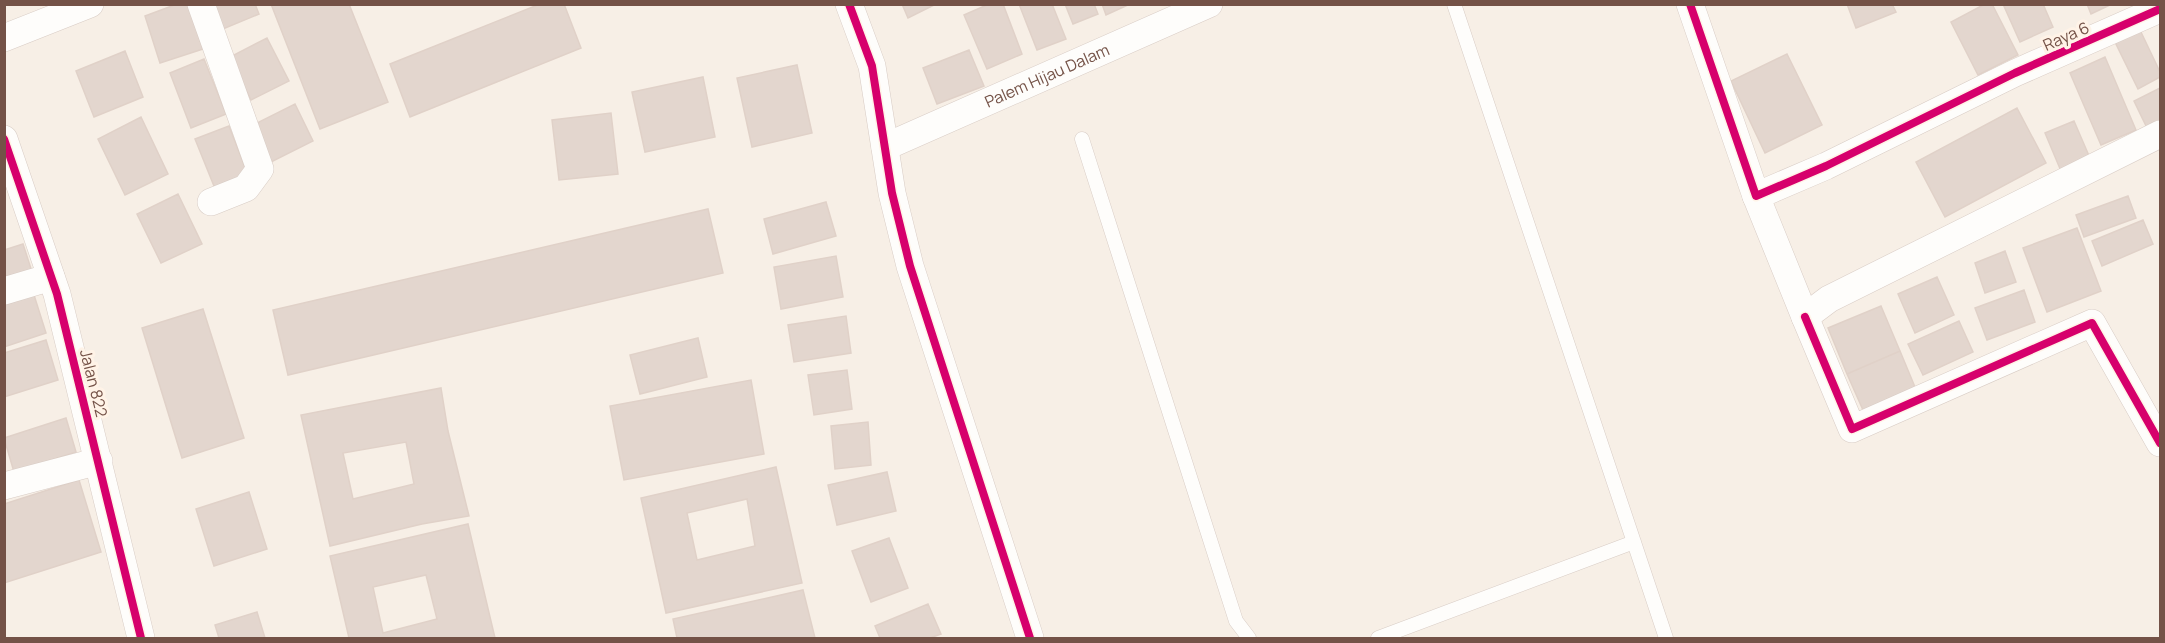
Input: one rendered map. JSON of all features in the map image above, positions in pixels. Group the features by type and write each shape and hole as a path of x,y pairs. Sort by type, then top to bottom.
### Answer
{"street":[{"path":"4,38 90,4"},
{"path":"201,4 260,169 246,188 211,202"},
{"path":"849,4 872,66 892,193 910,266 1030,639"},
{"name":"Palem Hijau Dalam","path":"885,147 1209,4"},
{"path":"1690,4 1756,196 1852,429 2092,323 2160,443"},
{"name":"Raya 6","path":"1756,196 1826,166 2015,74 2160,9"},
{"path":"1805,317 1829,299 2160,134"},
{"name":"Jalan 822","path":"4,140 57,294 141,639"},
{"path":"4,291 51,277"},
{"path":"4,486 99,461"}],"lane":[{"path":"1454,4 1666,639"},
{"path":"1082,140 1236,621 1249,639"},
{"path":"1378,639 1634,542"}],"building":[{"path":"177,4 188,4 203,49 160,63 145,16"},
{"path":"207,4 255,4 259,14 218,31"},
{"path":"271,4 349,4 388,102 320,129"},
{"path":"540,4 564,4 581,48 410,117 390,64"},
{"path":"902,4 936,4 908,18"},
{"path":"989,4 1003,4 1022,54 987,69 964,15"},
{"path":"1019,4 1052,4 1066,39 1037,50"},
{"path":"1065,4 1094,4 1098,14 1073,24"},
{"path":"1102,4 1130,4 1106,15"},
{"path":"1847,4 1892,4 1896,12 1856,28"},
{"path":"1985,4 1992,4 2018,55 1978,75 1951,22"},
{"path":"2003,4 2043,4 2053,27 2020,42"},
{"path":"2087,4 2112,4 2091,14"},
{"path":"2140,30 2160,72 2160,77 2138,89 2115,42"},
{"path":"267,38 289,81 251,100 230,57"},
{"path":"969,50 984,86 937,104 923,68"},
{"path":"125,51 143,97 94,117 76,71"},
{"path":"1787,54 1822,125 1765,153 1731,81"},
{"path":"2105,57 2136,130 2101,145 2070,73"},
{"path":"204,59 226,114 191,128 170,73"},
{"path":"797,65 812,133 752,147 737,78"},
{"path":"703,77 715,137 645,152 632,92"},
{"path":"2160,88 2160,124 2148,130 2134,101"},
{"path":"295,104 313,141 271,162 253,125"},
{"path":"2017,108 2046,163 1945,217 1916,162"},
{"path":"611,113 618,174 559,180 552,120"},
{"path":"141,117 168,174 125,195 98,139"},
{"path":"2074,121 2090,158 2061,171 2045,133"},
{"path":"229,126 249,178 216,191 195,139"},
{"path":"178,194 202,244 161,263 137,214"},
{"path":"2128,196 2136,218 2084,237 2076,215"},
{"path":"826,202 836,236 773,254 764,219"},
{"path":"708,209 723,273 288,375 273,310"},
{"path":"2143,220 2153,244 2102,266 2092,241"},
{"path":"2077,228 2101,291 2047,312 2023,248"},
{"path":"23,244 34,278 4,288 4,250"},
{"path":"2005,251 2016,282 1985,293 1975,263"},
{"path":"836,256 843,297 781,309 774,267"},
{"path":"1937,277 1954,315 1915,333 1898,294"},
{"path":"2024,290 2035,322 1987,340 1975,308"},
{"path":"34,295 46,333 4,347 4,305"},
{"path":"1881,306 1900,351 1847,374 1828,328"},
{"path":"203,309 244,438 182,458 142,328"},
{"path":"846,316 851,353 794,362 788,325"},
{"path":"1959,321 1973,352 1923,375 1908,344"},
{"path":"698,338 707,377 640,394 630,355"},
{"path":"46,340 58,380 4,397 4,353"},
{"path":"1900,351 1915,387 1863,410 1847,374"},
{"path":"847,370 852,409 814,415 808,375"},
{"path":"751,380 764,454 624,480 610,406"},
{"path":"441,388 448,431 469,516 422,524 330,546 301,415","holes":["406,442 414,484 353,499 343,453"]},
{"path":"66,418 76,452 14,472 4,438"},
{"path":"868,422 871,465 835,469 831,426"},
{"path":"776,467 802,583 666,613 641,498","holes":["747,499 755,546 697,560 687,513"]},
{"path":"887,472 896,511 837,525 828,485"},
{"path":"79,480 101,552 4,583 4,504"},
{"path":"249,492 267,549 214,566 196,509"},
{"path":"468,524 495,638 349,638 330,556","holes":["426,575 437,619 383,633 373,587"]},
{"path":"889,538 908,588 871,602 852,551"},
{"path":"803,590 815,638 677,638 673,619"},
{"path":"928,604 941,634 930,638 880,638 875,626"},
{"path":"257,612 265,638 219,638 215,625"}],"cycle path":[{"path":"849,4 872,66 892,193 910,266 1030,638"},
{"path":"1690,4 1756,196 1826,166 2015,73 2160,9"},
{"path":"4,139 57,294 141,638"},
{"path":"1805,317 1852,429 2092,323 2160,443"}]}
